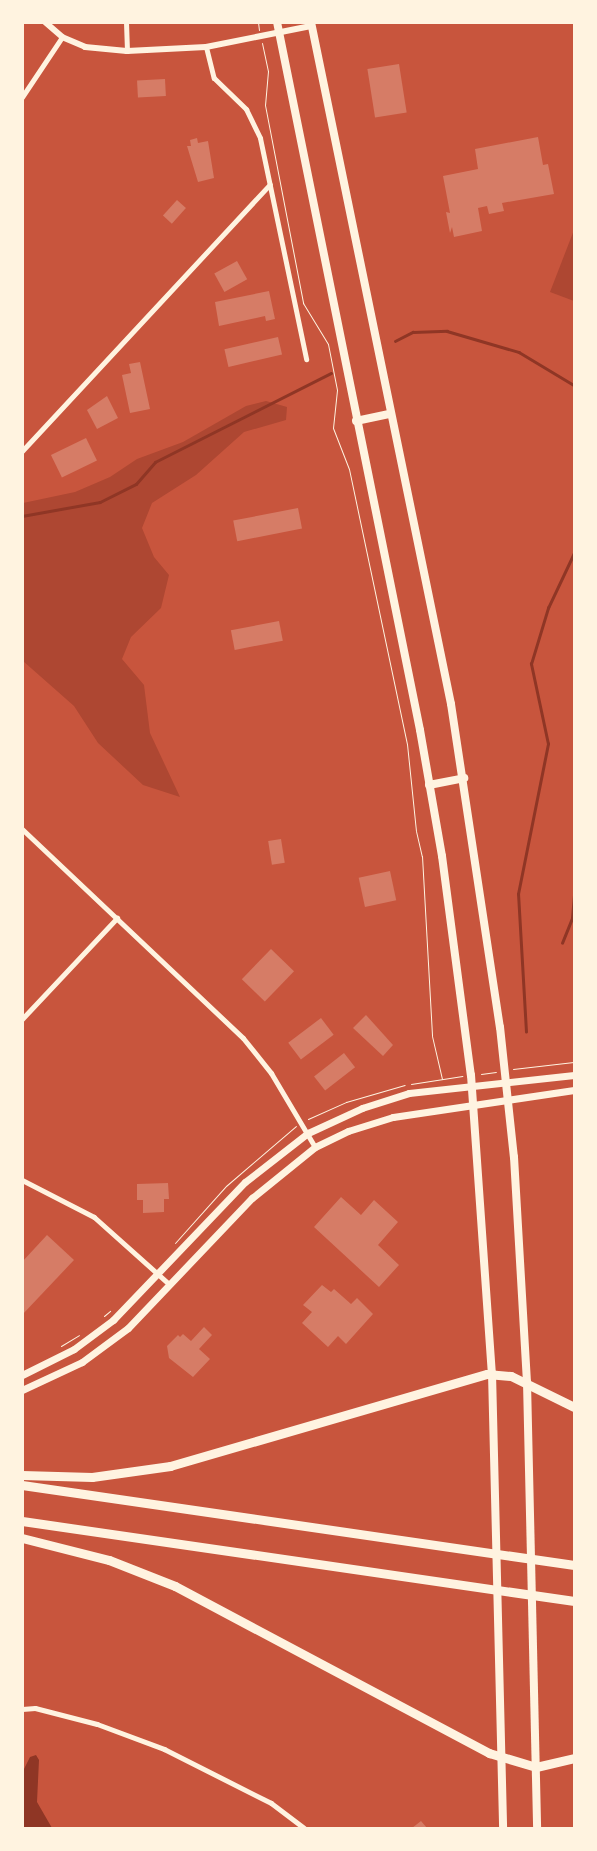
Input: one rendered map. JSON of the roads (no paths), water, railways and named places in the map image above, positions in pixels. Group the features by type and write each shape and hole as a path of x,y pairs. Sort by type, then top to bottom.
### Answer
{"highway":[{"path":"22,1475 92,1477 170,1466 492,1374 511,1376 528,1382 574,1407"},
{"path":"22,1485 574,1565"},
{"path":"22,1521 574,1601"},
{"path":"22,1538 109,1560 175,1586 476,1747 536,1767 574,1758"}],"main road":[{"path":"277,22 429,785 473,1085 492,1374 503,1828"},
{"path":"311,24 390,414 428,586 464,778 500,1027 520,1244 528,1382 537,1828"},
{"path":"356,421 390,414"},
{"path":"429,785 464,778"},
{"path":"22,1375 55,1360 96,1334 158,1274 245,1182 308,1134 362,1108 409,1093 574,1076"},
{"path":"22,1390 58,1377 106,1346 252,1198 315,1147 348,1131 394,1117 506,1102 574,1090"}],"street":[{"path":"45,22 62,37 96,50 127,51 206,47 279,33 311,24"},
{"path":"126,22 127,51"},
{"path":"22,97 62,37"},
{"path":"206,47 214,78 246,109 257,128 306,360"},
{"path":"22,451 270,184"},
{"path":"22,829 248,1043 271,1073 315,1147"},
{"path":"22,1019 116,918"},
{"path":"22,1180 94,1217 169,1284"},
{"path":"22,1709 35,1708 74,1718 164,1749 271,1803 304,1828"}],"waterway":[{"path":"395,341 413,332 447,331 519,352 574,385"},
{"path":"22,516 100,502 136,484 155,462 331,373"},
{"path":"526,1032 518,894 548,744 531,664 548,608 574,553"},
{"path":"562,943 572,918 574,893"}]}
